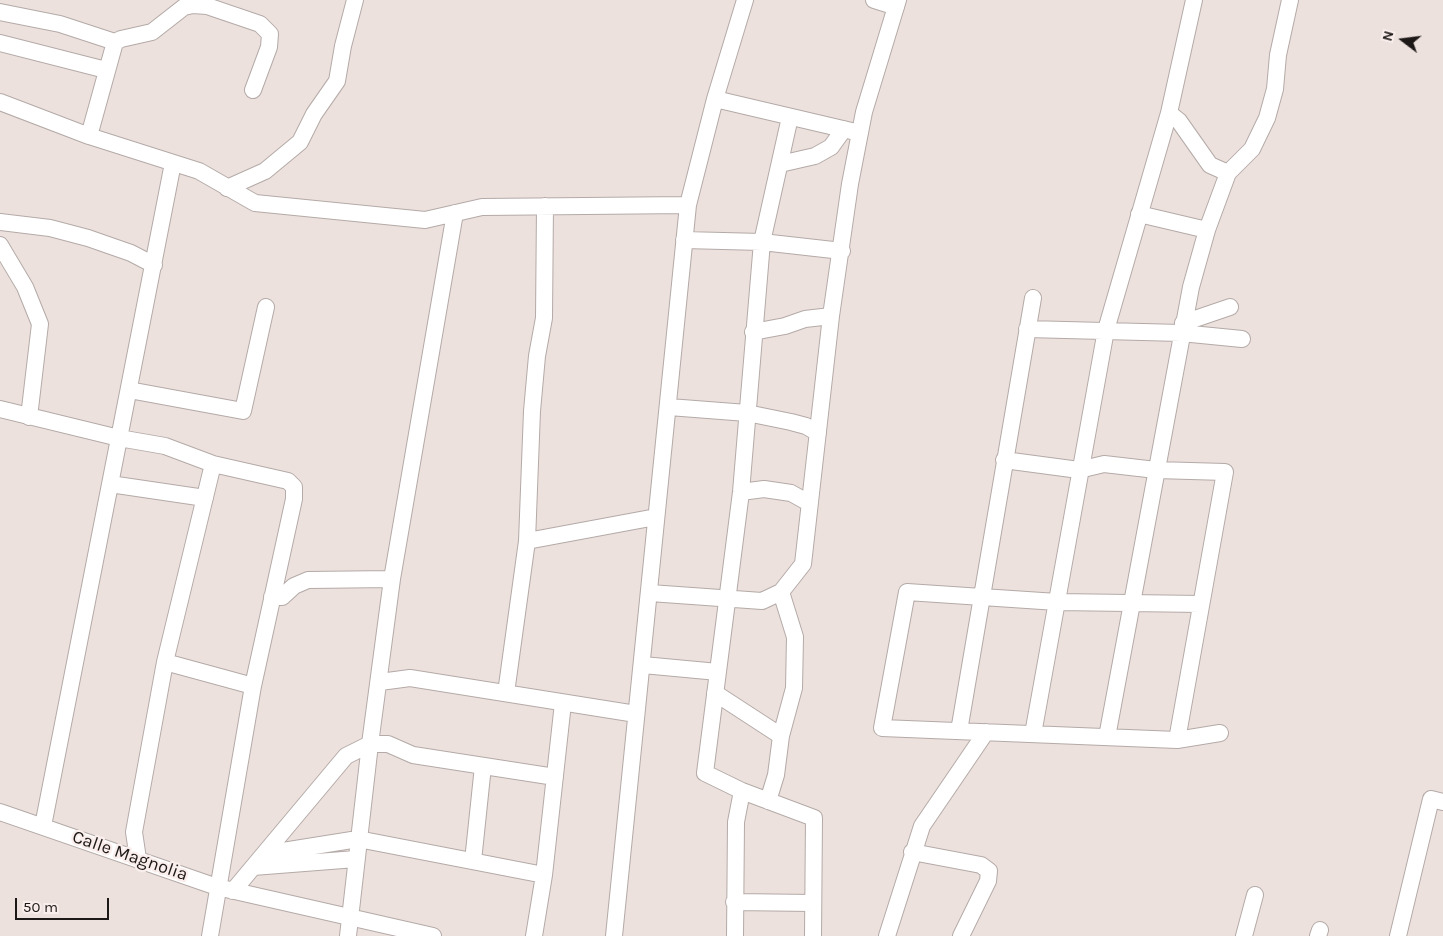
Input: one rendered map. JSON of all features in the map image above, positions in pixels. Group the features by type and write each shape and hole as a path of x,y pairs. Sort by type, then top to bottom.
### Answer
{"street":[{"path":"227,188 265,172 300,142 314,114 337,81 343,46 355,0"},
{"path":"614,936 688,205 715,98 745,0"},
{"path":"650,593 727,600 762,600 780,592 803,564 831,316 850,184 852,131 897,4 874,0"},
{"path":"1033,734 1079,470 1106,330 1169,113 1194,0"},
{"path":"1107,737 1182,328 1207,230 1228,173 1252,150 1267,118 1290,0"},
{"path":"0,12 60,24 115,42 152,32 184,7 193,5 207,6 260,24 270,34 269,47 253,90"},
{"path":"89,136 115,42"},
{"path":"0,43 106,70"},
{"path":"715,98 852,131"},
{"path":"0,102 89,136 199,171 255,204 425,220 482,207 688,205"},
{"path":"1169,113 1179,121 1210,165 1228,173"},
{"path":"790,116 762,242 741,492 705,773 742,791 814,818 813,936"},
{"path":"780,164 815,156 831,147 852,131"},
{"path":"43,826 173,163"},
{"path":"506,694 527,541 533,402 537,356 544,318 546,206"},
{"path":"348,936 348,918 392,579 455,213"},
{"path":"1139,214 1207,230"},
{"path":"0,222 50,228 88,238 131,253 154,265"},
{"path":"684,240 762,242 842,250"},
{"path":"0,245 25,287 40,324 29,417"},
{"path":"959,731 980,598 1033,298"},
{"path":"129,390 243,411 266,307"},
{"path":"1182,328 1230,307"},
{"path":"753,332 785,326 804,319 831,316"},
{"path":"1027,329 1106,330 1182,328 1242,339"},
{"path":"669,406 747,413 806,426 818,433"},
{"path":"0,409 120,438 165,446 213,464 288,481 294,487 294,499 253,686 225,889 210,936"},
{"path":"1004,460 1079,470 1104,464 1156,470 1226,472 1177,740"},
{"path":"138,859 134,832 165,662 213,464"},
{"path":"110,484 205,498"},
{"path":"741,492 764,489 792,493 809,503"},
{"path":"527,541 656,517"},
{"path":"272,597 282,597 294,586 308,580 392,579"},
{"path":"768,801 776,775 782,736 794,688 795,638 780,592"},
{"path":"1201,604 1057,602 907,592 882,728 1177,740 1220,733"},
{"path":"165,662 253,686"},
{"path":"643,664 718,672"},
{"path":"380,682 410,678 636,714"},
{"path":"715,693 782,736"},
{"path":"534,936 544,875 563,703"},
{"path":"887,936 912,852 922,826 986,732"},
{"path":"225,889 253,867 346,756 370,744 388,744 413,755 555,777"},
{"path":"473,861 482,766"},
{"path":"735,936 736,822 742,791"},
{"path":"1398,936 1431,799 1443,802"},
{"name":"Calle Magnolia","path":"0,812 225,889 433,936"},
{"path":"264,854 358,839 544,875"},
{"path":"912,852 981,865 989,871 988,881 960,936"},
{"path":"253,867 356,859"},
{"path":"1244,936 1255,895"},
{"path":"734,902 813,903"}]}
